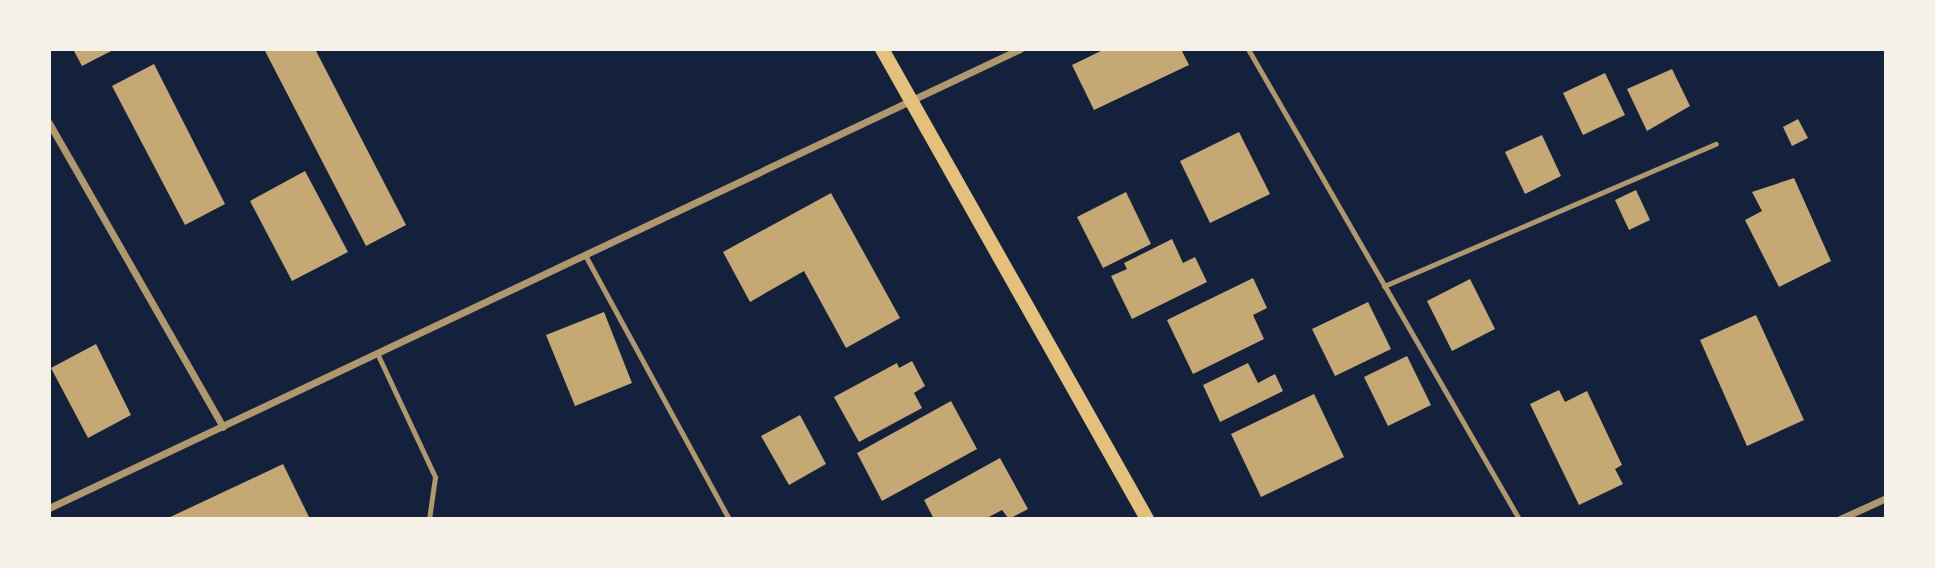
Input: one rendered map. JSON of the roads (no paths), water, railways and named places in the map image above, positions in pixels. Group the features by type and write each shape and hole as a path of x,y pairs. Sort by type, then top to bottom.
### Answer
{"main road":[{"path":"882,49 1147,519"}],"street":[{"path":"49,509 1020,49"},
{"path":"49,123 222,427"},
{"path":"1840,519 1886,498"}],"lane":[{"path":"1248,49 1519,519"},
{"path":"1384,286 1716,144"},
{"path":"584,255 729,519"},
{"path":"377,354 435,477 429,519"}]}
